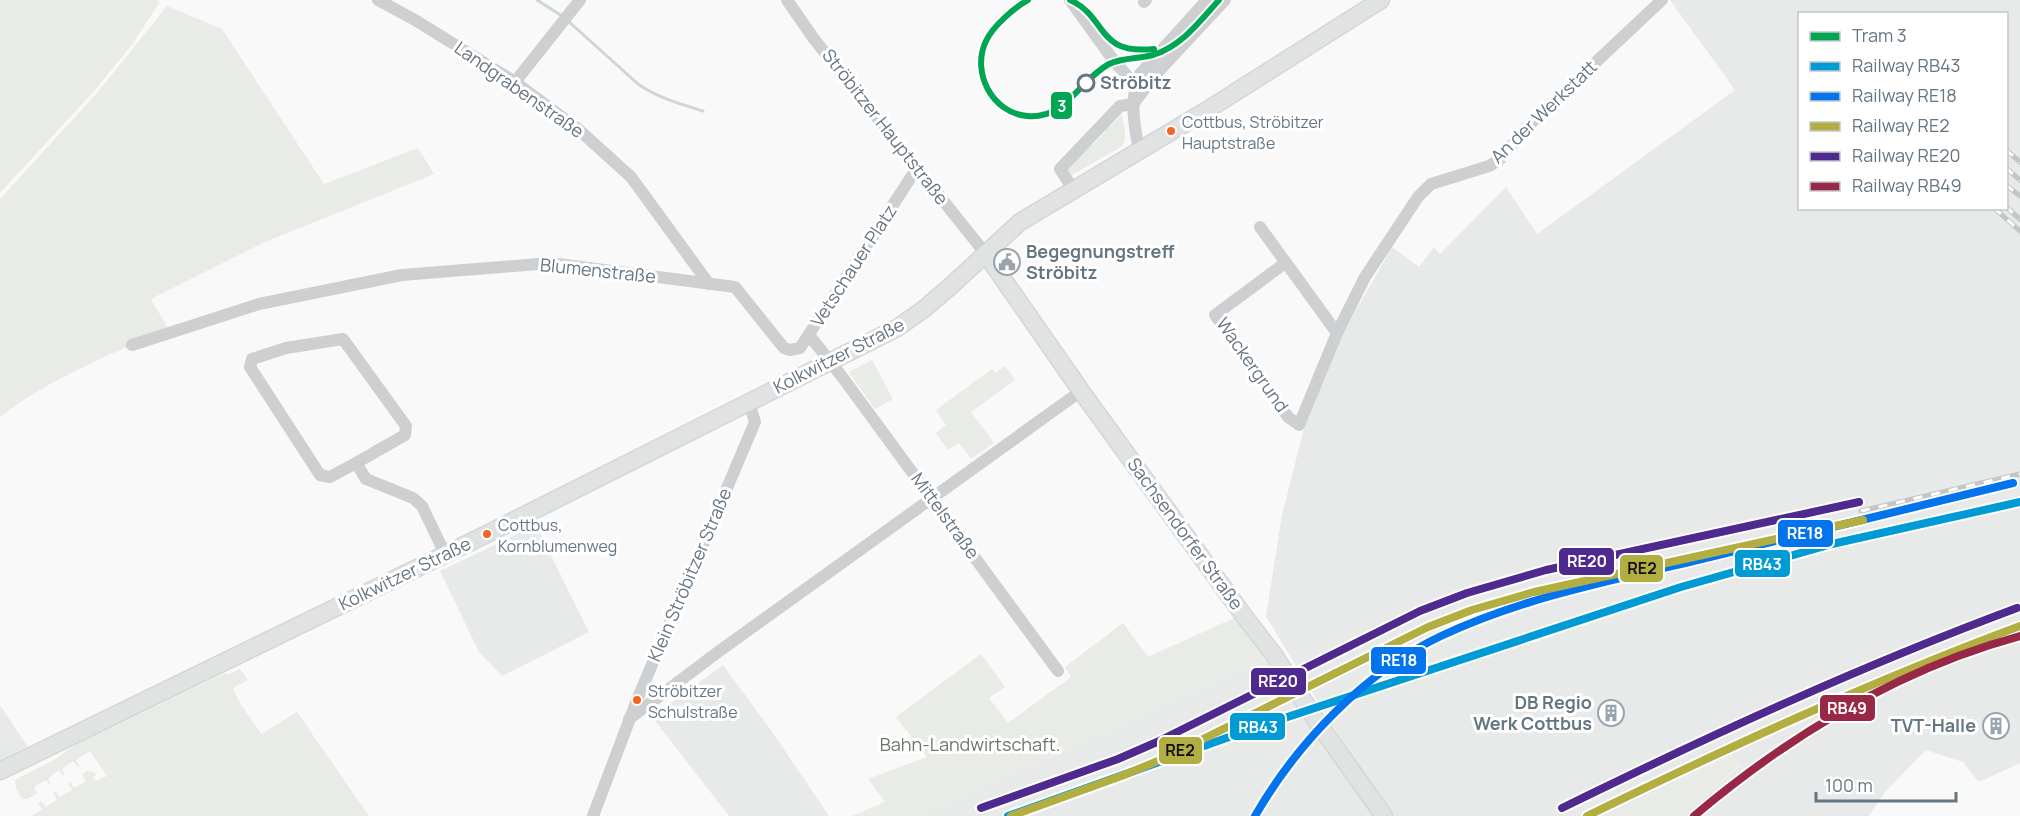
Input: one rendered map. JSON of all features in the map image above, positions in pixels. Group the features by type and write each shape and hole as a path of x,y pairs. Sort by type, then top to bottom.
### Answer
{"main road":[{"name":"Kolkwitzer Straße","path":"0,771 445,555 897,328 924,309 1020,222 1381,0"},
{"name":"Sachsendorfer Straße","path":"985,253 1081,391 1274,655 1320,726 1384,816"}],"street":[{"name":"Landgrabenstraße","path":"378,0 416,20 514,82 578,129 631,177 709,284"},
{"path":"514,82 580,0"},
{"name":"Ströbitzer Hauptstraße","path":"787,0 814,39 985,253"},
{"path":"1070,0 1114,61 1139,88"},
{"path":"1139,150 1133,120 1133,104 1145,66 1207,0"},
{"path":"1139,88 1226,0"},
{"name":"An der Werkstatt","path":"1299,425 1337,333 1365,278 1418,197 1431,184 1489,166 1499,160 1528,126 1662,0"},
{"path":"1073,189 1060,169 1120,106 1133,104"},
{"name":"Vetschauer Platz","path":"830,361 809,335 917,168"},
{"path":"1260,227 1337,333"},
{"name":"Wackergrund","path":"1285,263 1215,315 1288,417 1299,425"},
{"name":"Blumenstraße","path":"132,345 259,304 402,275 550,264 735,287 784,348 790,350 800,348 809,335"},
{"path":"343,339 406,426 405,435 356,463 330,477 320,475 250,367 252,359 286,348 343,339"},
{"name":"Mittelstraße","path":"830,361 1058,671"},
{"path":"629,719 718,652 1081,391"},
{"name":"Klein Ströbitzer Straße","path":"593,816 629,719 755,422 749,402"},
{"path":"356,463 366,479 413,498 422,506 445,555"}],"shaded area":[{"path":"1670,0 2020,0 2020,763 1979,782 1963,762 1926,750 1885,792 1869,816 1680,816 1740,766 1732,755 1608,816 1394,816 1336,732 1266,616 1282,515 1304,428 1342,335 1392,247 1419,267 1434,247 1440,254 1506,187 1537,234 1735,90"},
{"path":"536,525 589,632 502,676 479,652 440,571"},
{"path":"1268,659 1378,816 922,816"},
{"path":"723,665 773,733 829,816 729,816 652,717"},
{"path":"0,705 28,747 0,761"}],"green space":[{"path":"0,0 157,0 159,3 131,46 94,91 0,193"},
{"path":"167,6 222,29 324,184 418,148 434,174 265,242 151,299 169,330 126,347 59,379 0,417 0,199 97,93"},
{"path":"1122,114 1125,140 1121,147 1070,176 1067,169 1088,144 1093,145 1105,132 1106,125 1111,126"},
{"path":"872,360 893,399 875,409 849,372"},
{"path":"1005,366 1015,380 971,412 994,443 971,459 959,443 948,450 936,433 946,425 936,410 992,369 995,373"},
{"name":"Bahn-Landwirtschaft.","path":"1234,618 1268,659 922,816 852,816 885,802 868,779 927,757 896,717 981,654 1005,687 989,698 1008,723 1071,677 1065,667 1123,623 1148,657"},
{"path":"240,669 248,680 233,688 240,703 261,734 297,712 369,816 32,816 42,809 38,803 41,801 46,807 57,800 53,793 56,791 60,797 72,790 68,784 70,782 74,788 86,781 82,774 87,771 94,772 96,775 93,777 96,781 107,776 90,751 76,760 80,766 78,767 73,761 62,769 64,776 59,770 48,778 50,785 46,780 34,787 37,793 28,799 22,799 16,789 15,780 54,760 75,745 225,673 227,675"},
{"path":"1733,755 1740,765 1680,816 1608,816"}],"waterway":[{"path":"537,0 562,16"},
{"path":"567,20 638,84 661,97 703,111"}],"railway":[{"path":"2008,152 2020,162"},
{"path":"2008,170 2020,180"},
{"path":"2008,187 2020,196"},
{"path":"2008,209 2020,219"},
{"path":"1996,210 2020,231"},
{"path":"1861,511 2020,474"}],"tram line":[{"name":"3","path":"1028,0 1004,18 989,35 982,53 981,65 983,78 995,99 1015,113 1027,116 1040,116 1062,106 1089,79 1109,64 1153,55 1173,46 1190,32 1219,0"},
{"name":"3","path":"1070,0 1082,7 1112,41 1135,49 1154,49"}],"rail line":[{"name":"RE18","path":"1255,816 1291,762 1335,712 1386,669 1441,636 1539,599 2013,483"},
{"name":"RE20","path":"981,808 1118,759 1157,742 1420,611 1467,593 1546,570 1859,502"},
{"name":"RB43","path":"1008,816 1260,726 1681,587 1832,544 2020,502"},
{"name":"RE2","path":"1011,816 1165,758 1428,627 1472,610 1534,592 1863,520"},
{"name":"RE20","path":"1562,808 1787,702 1901,653 2017,608"},
{"name":"RE2","path":"1587,816 1801,716 1910,669 2020,626"},
{"name":"RB49","path":"1694,816 1768,758 1847,708 1931,667 2020,636"}],"place":[{"name":"Ströbitz","path":"1086,83"},
{"name":"Cottbus, Ströbitzer Hauptstraße","path":"1171,131"},
{"name":"Begegnungstreff Ströbitz","path":"1007,262"},
{"name":"Cottbus, Kornblumenweg","path":"487,534"},
{"name":"Ströbitzer Schulstraße","path":"637,700"},
{"name":"DB Regio Werk Cottbus","path":"1611,713"},
{"name":"TVT-Halle","path":"1996,726"}]}
